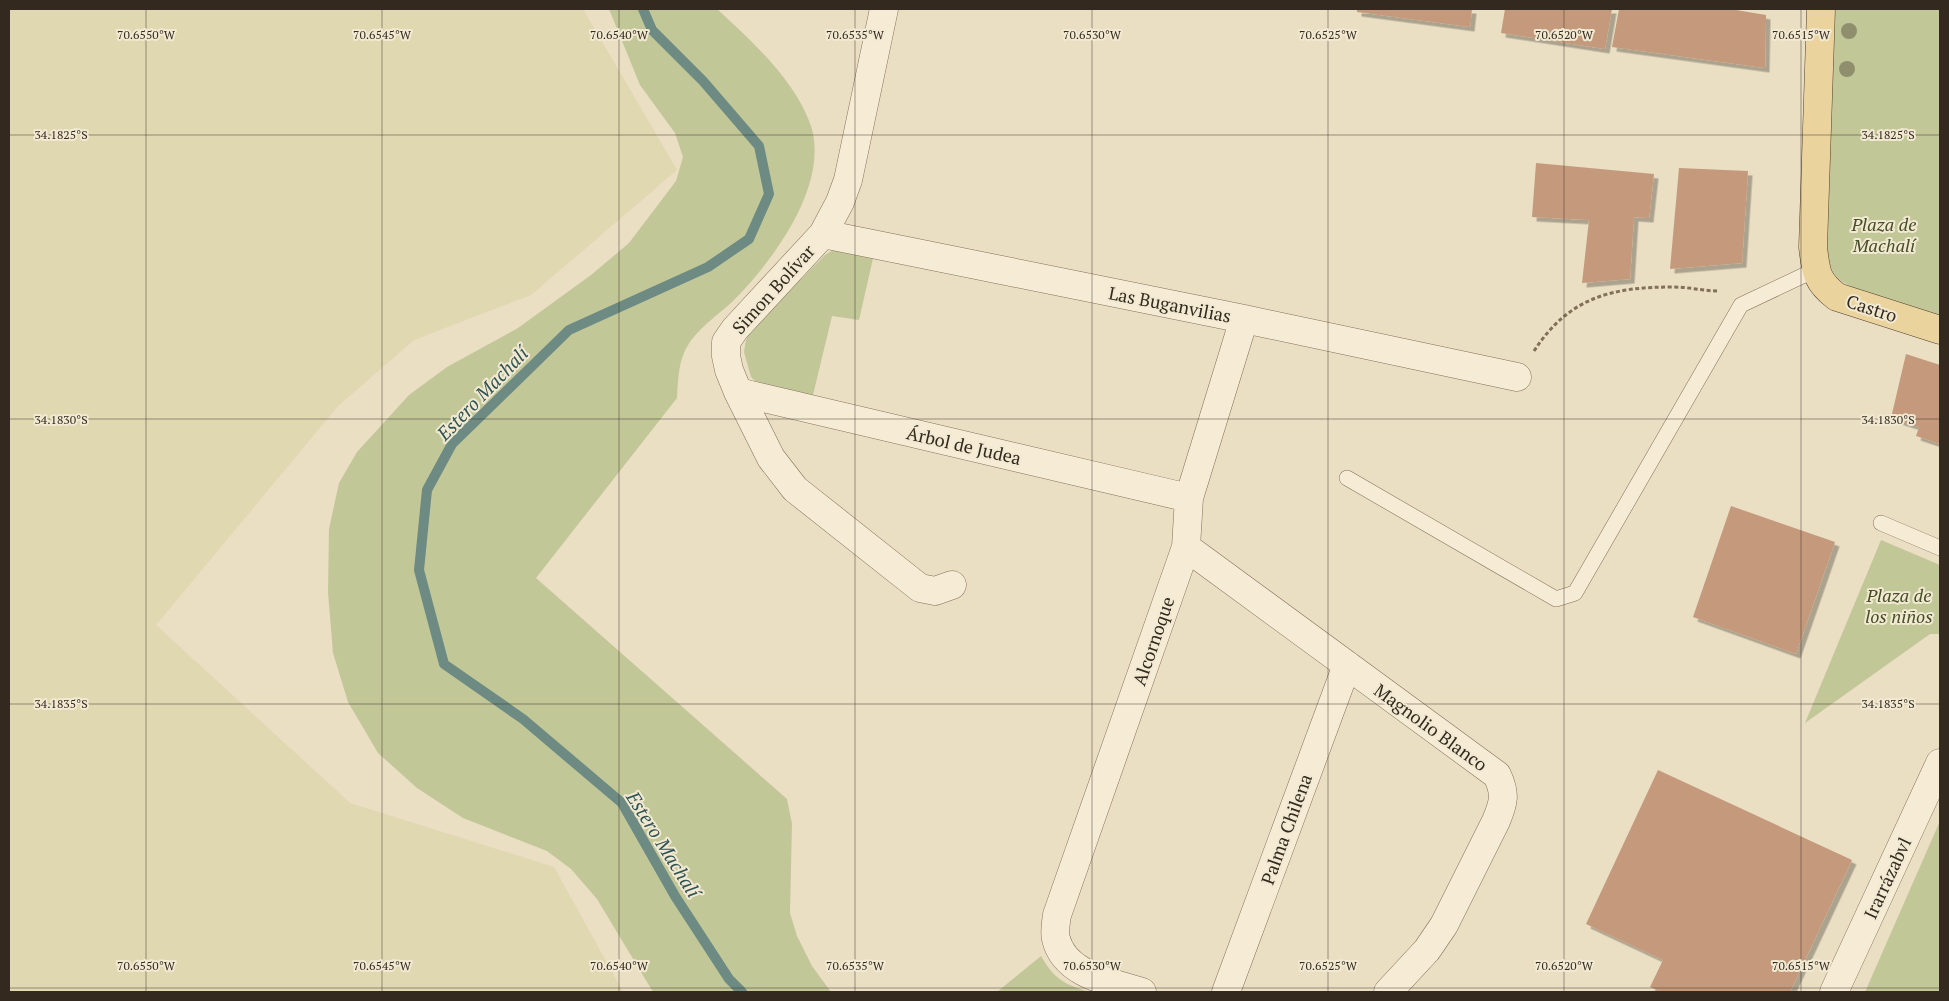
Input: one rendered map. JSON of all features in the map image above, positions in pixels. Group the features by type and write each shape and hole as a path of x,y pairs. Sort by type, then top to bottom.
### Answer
{"main road":[{"path":"1815,270 1813,247 1821,9"},
{"name":"Castro","path":"1815,270 1824,287 1837,297 1940,330"}],"street":[{"name":"Simon Bolívar","path":"884,9 848,180 840,202 823,234 735,329 726,342 726,356 729,370 738,392 771,458 795,489 920,588 935,591 952,585"},
{"name":"Las Buganvilias","path":"823,234 1244,319 1517,377"},
{"name":"Alcornoque","path":"1142,992 1079,970 1065,957 1055,938 1057,915 1186,547 1189,498 1244,319"},
{"name":"Árbol de Judea","path":"738,392 1189,498"},
{"name":"Magnolio Blanco","path":"1186,547 1497,775 1503,788 1503,804 1496,821 1444,925 1427,950 1388,992"},
{"name":"Palma Chilena","path":"1226,992 1347,666"},
{"name":"Irarrázabvl","path":"1834,992 1940,763"}],"lane":[{"path":"1347,478 1556,599 1575,593 1741,305 1815,270"},
{"path":"1880,523 1940,548"}],"path":[{"path":"1517,377 1539,344 1564,315 1595,297 1632,289 1675,287 1725,291"}],"shaded area":[{"path":"9,9 583,9 677,170 531,295 414,340 338,406 156,625 350,803 554,867 623,992 9,992"}],"green space":[{"path":"609,9 717,9 771,62 795,93 811,126 815,148 813,171 806,195 796,218 768,261 738,296 701,329 688,344 681,364 677,398 536,578 787,799 792,824 790,913 797,936 812,966 831,992 653,992 597,899 571,869 547,851 463,818 417,788 378,753 348,702 333,653 328,592 329,529 339,483 357,452 409,395 447,367 518,328 591,275 629,243 676,181 683,157 675,133 640,85"},
{"name":"Plaza de Machalí","path":"1833,9 1940,9 1940,316 1870,295 1845,284 1838,278 1831,267 1826,245"},
{"path":"833,250 874,254 859,320 832,316 813,395 762,385 751,377 744,352 750,331 825,255"},
{"name":"Plaza de los niños","path":"1881,540 1940,565 1940,634 1930,634 1805,723"},
{"path":"1940,821 1940,992 1865,992"},
{"path":"1041,956 1050,970 1060,980 1089,992 997,992"}],"building":[{"path":"1357,9 1472,9 1470,27 1357,12"},
{"path":"1505,9 1612,9 1605,49 1501,33"},
{"path":"1619,9 1730,9 1766,15 1765,68 1612,47"},
{"path":"1536,163 1654,174 1649,218 1634,217 1630,279 1582,283 1589,220 1532,217"},
{"path":"1679,168 1748,171 1742,263 1670,269"},
{"path":"1906,354 1940,365 1940,444 1916,436 1919,427 1891,418"},
{"path":"1731,506 1835,542 1796,654 1693,617"},
{"path":"1658,770 1852,860 1790,992 1662,992 1650,987 1663,960 1586,924"}],"waterway":[{"name":"Estero Machalí","path":"643,9 652,30 703,81 759,146 769,194 749,239 708,267 569,330 452,444 427,490 419,570 444,664 523,719 622,803 675,896 729,979 742,992"}]}
